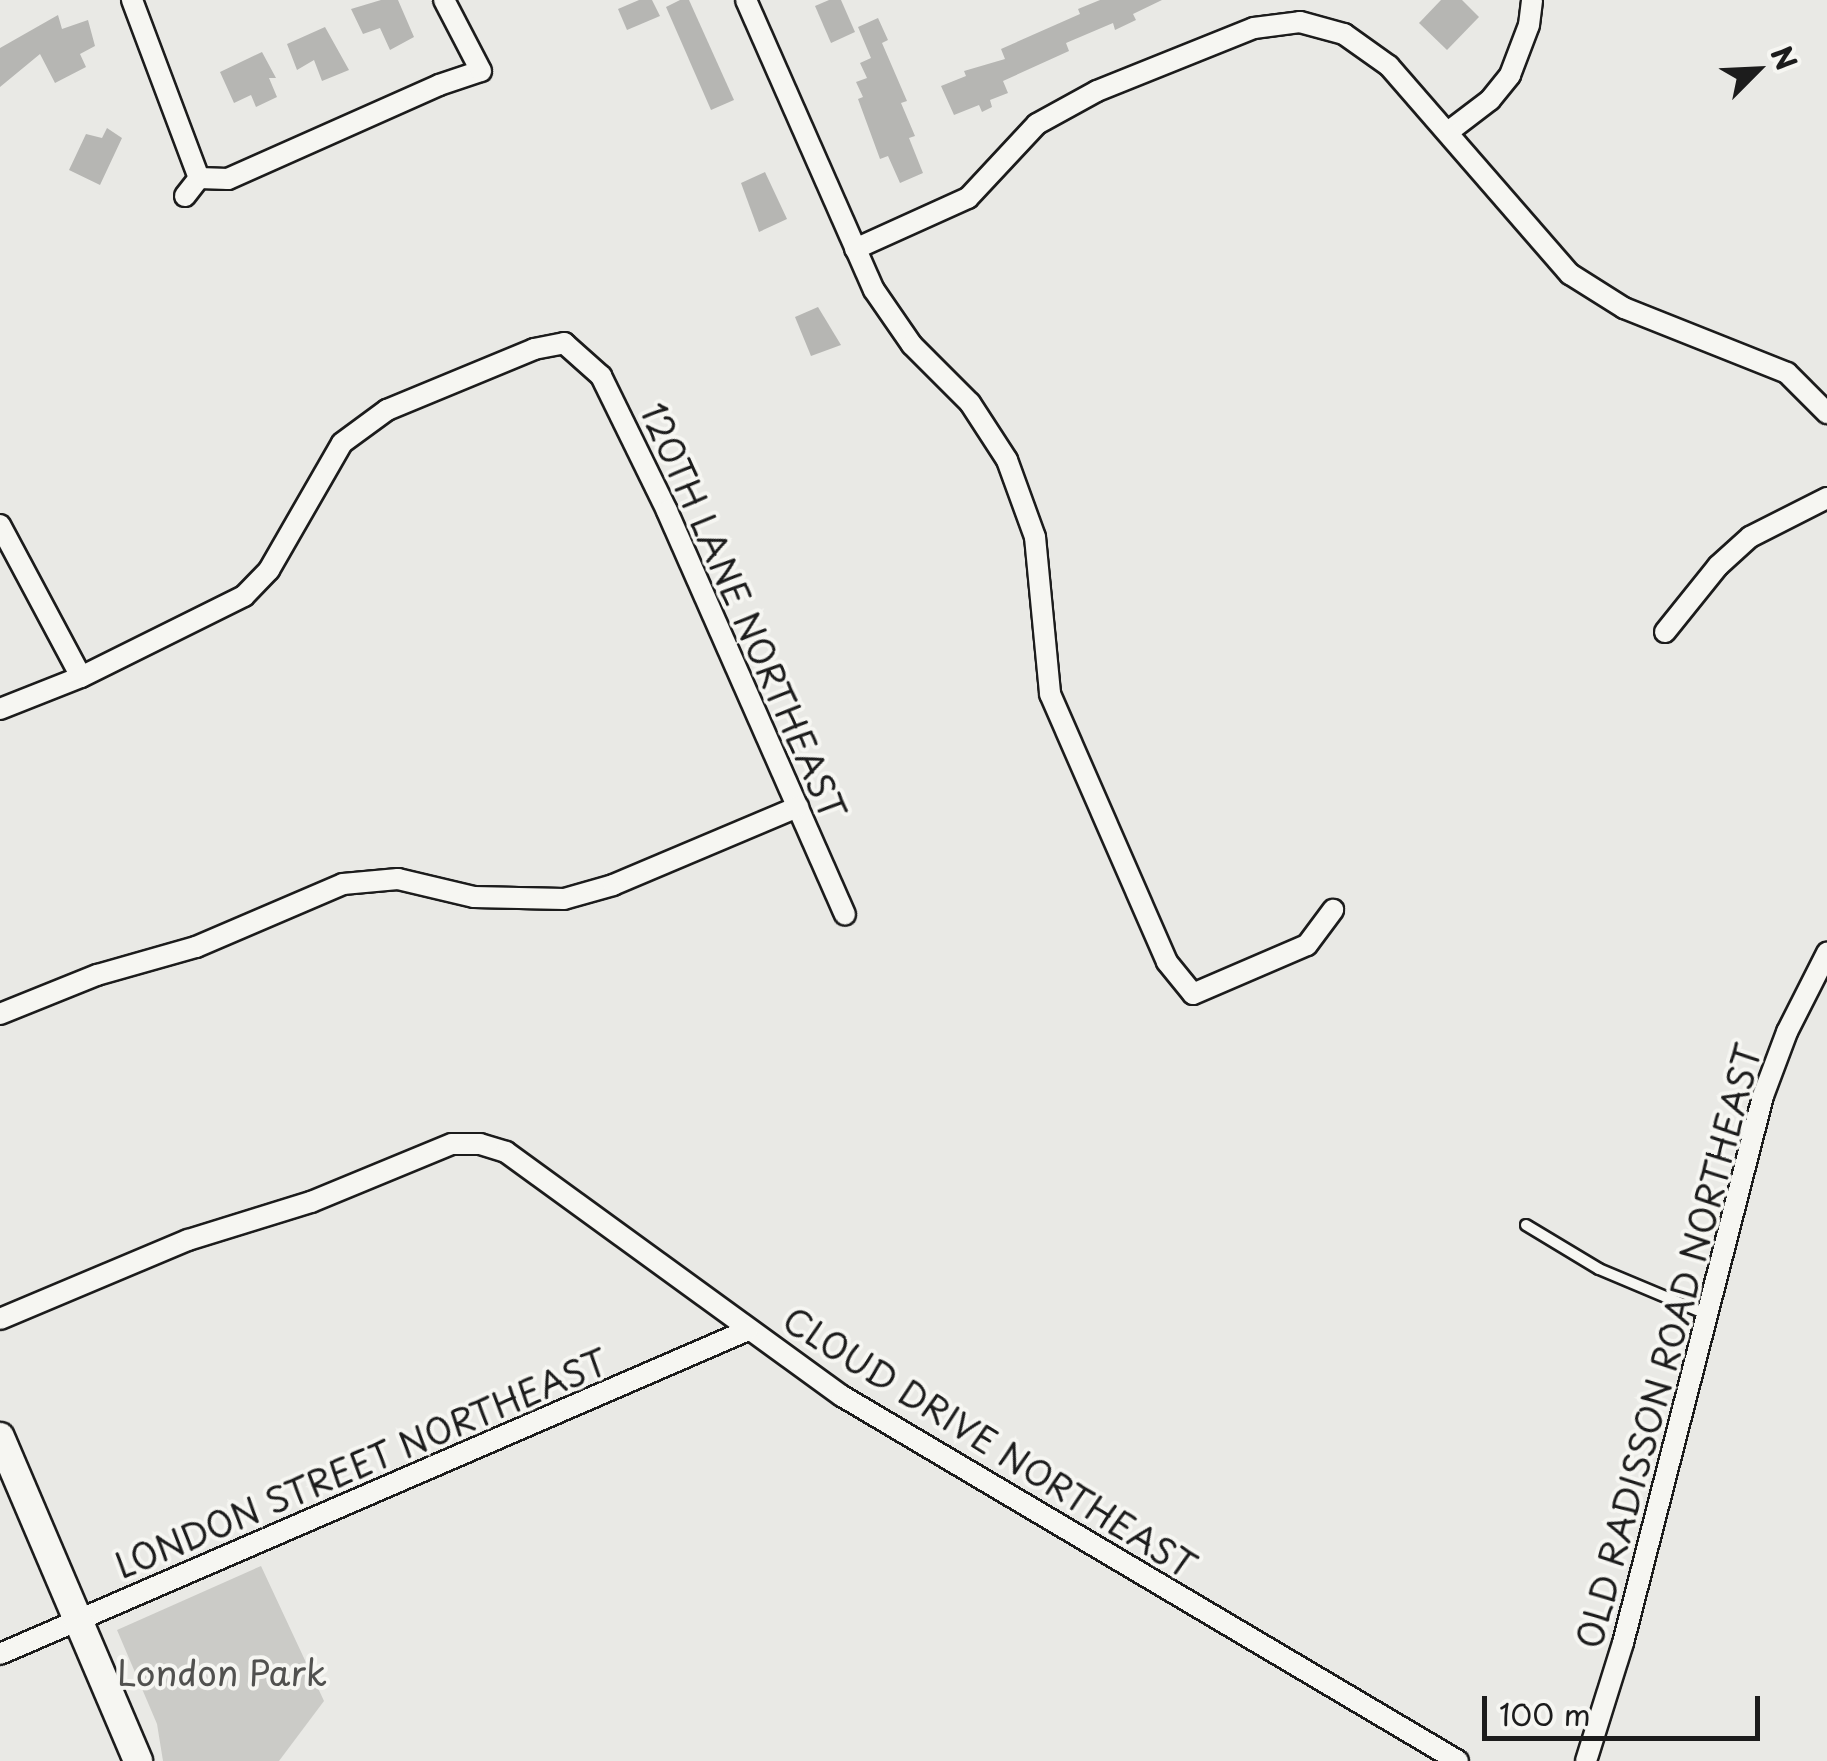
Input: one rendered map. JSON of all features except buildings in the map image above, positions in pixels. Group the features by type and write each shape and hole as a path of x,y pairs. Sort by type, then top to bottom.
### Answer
{"street":[{"path":"132,0 199,178"},
{"path":"199,178 228,179 439,84 481,71 444,0"},
{"path":"746,0 855,249 891,318 970,403 1007,460 1035,537 1045,660 1061,726 1167,962 1193,994 1308,945 1333,910"},
{"path":"1448,132 1490,100 1510,75 1523,48 1532,0"},
{"path":"855,249 968,198 1038,124 1096,91 1254,28 1300,22 1326,28 1362,44 1390,66 1570,274 1624,308 1786,373 1827,413"},
{"path":"185,196 199,178"},
{"name":"120TH LANE NORTHEAST","path":"80,677 244,596 269,570 342,442 387,410 534,349 567,345 601,376 667,511 846,915"},
{"path":"1665,632 1718,566 1750,536 1827,498"},
{"path":"0,525 80,677 0,709"},
{"path":"0,1014 97,975 196,946 343,884 398,879 474,897 564,899 612,884 798,806"},
{"name":"OLD RADISSON ROAD NORTHEAST","path":"1586,1761 1623,1643 1764,1096 1787,1032 1827,953"},
{"name":"CLOUD DRIVE NORTHEAST","path":"0,1319 188,1240 311,1202 452,1144 480,1144 506,1152 842,1396 1458,1761"},
{"name":"LONDON STREET NORTHEAST","path":"0,1654 748,1330"},
{"path":"0,1437 138,1761"}],"lane":[{"path":"1526,1225 1599,1269 1706,1314"}],"green space":[{"name":"London Park","path":"261,1566 324,1701 279,1761 163,1761 157,1724 117,1630"}]}
